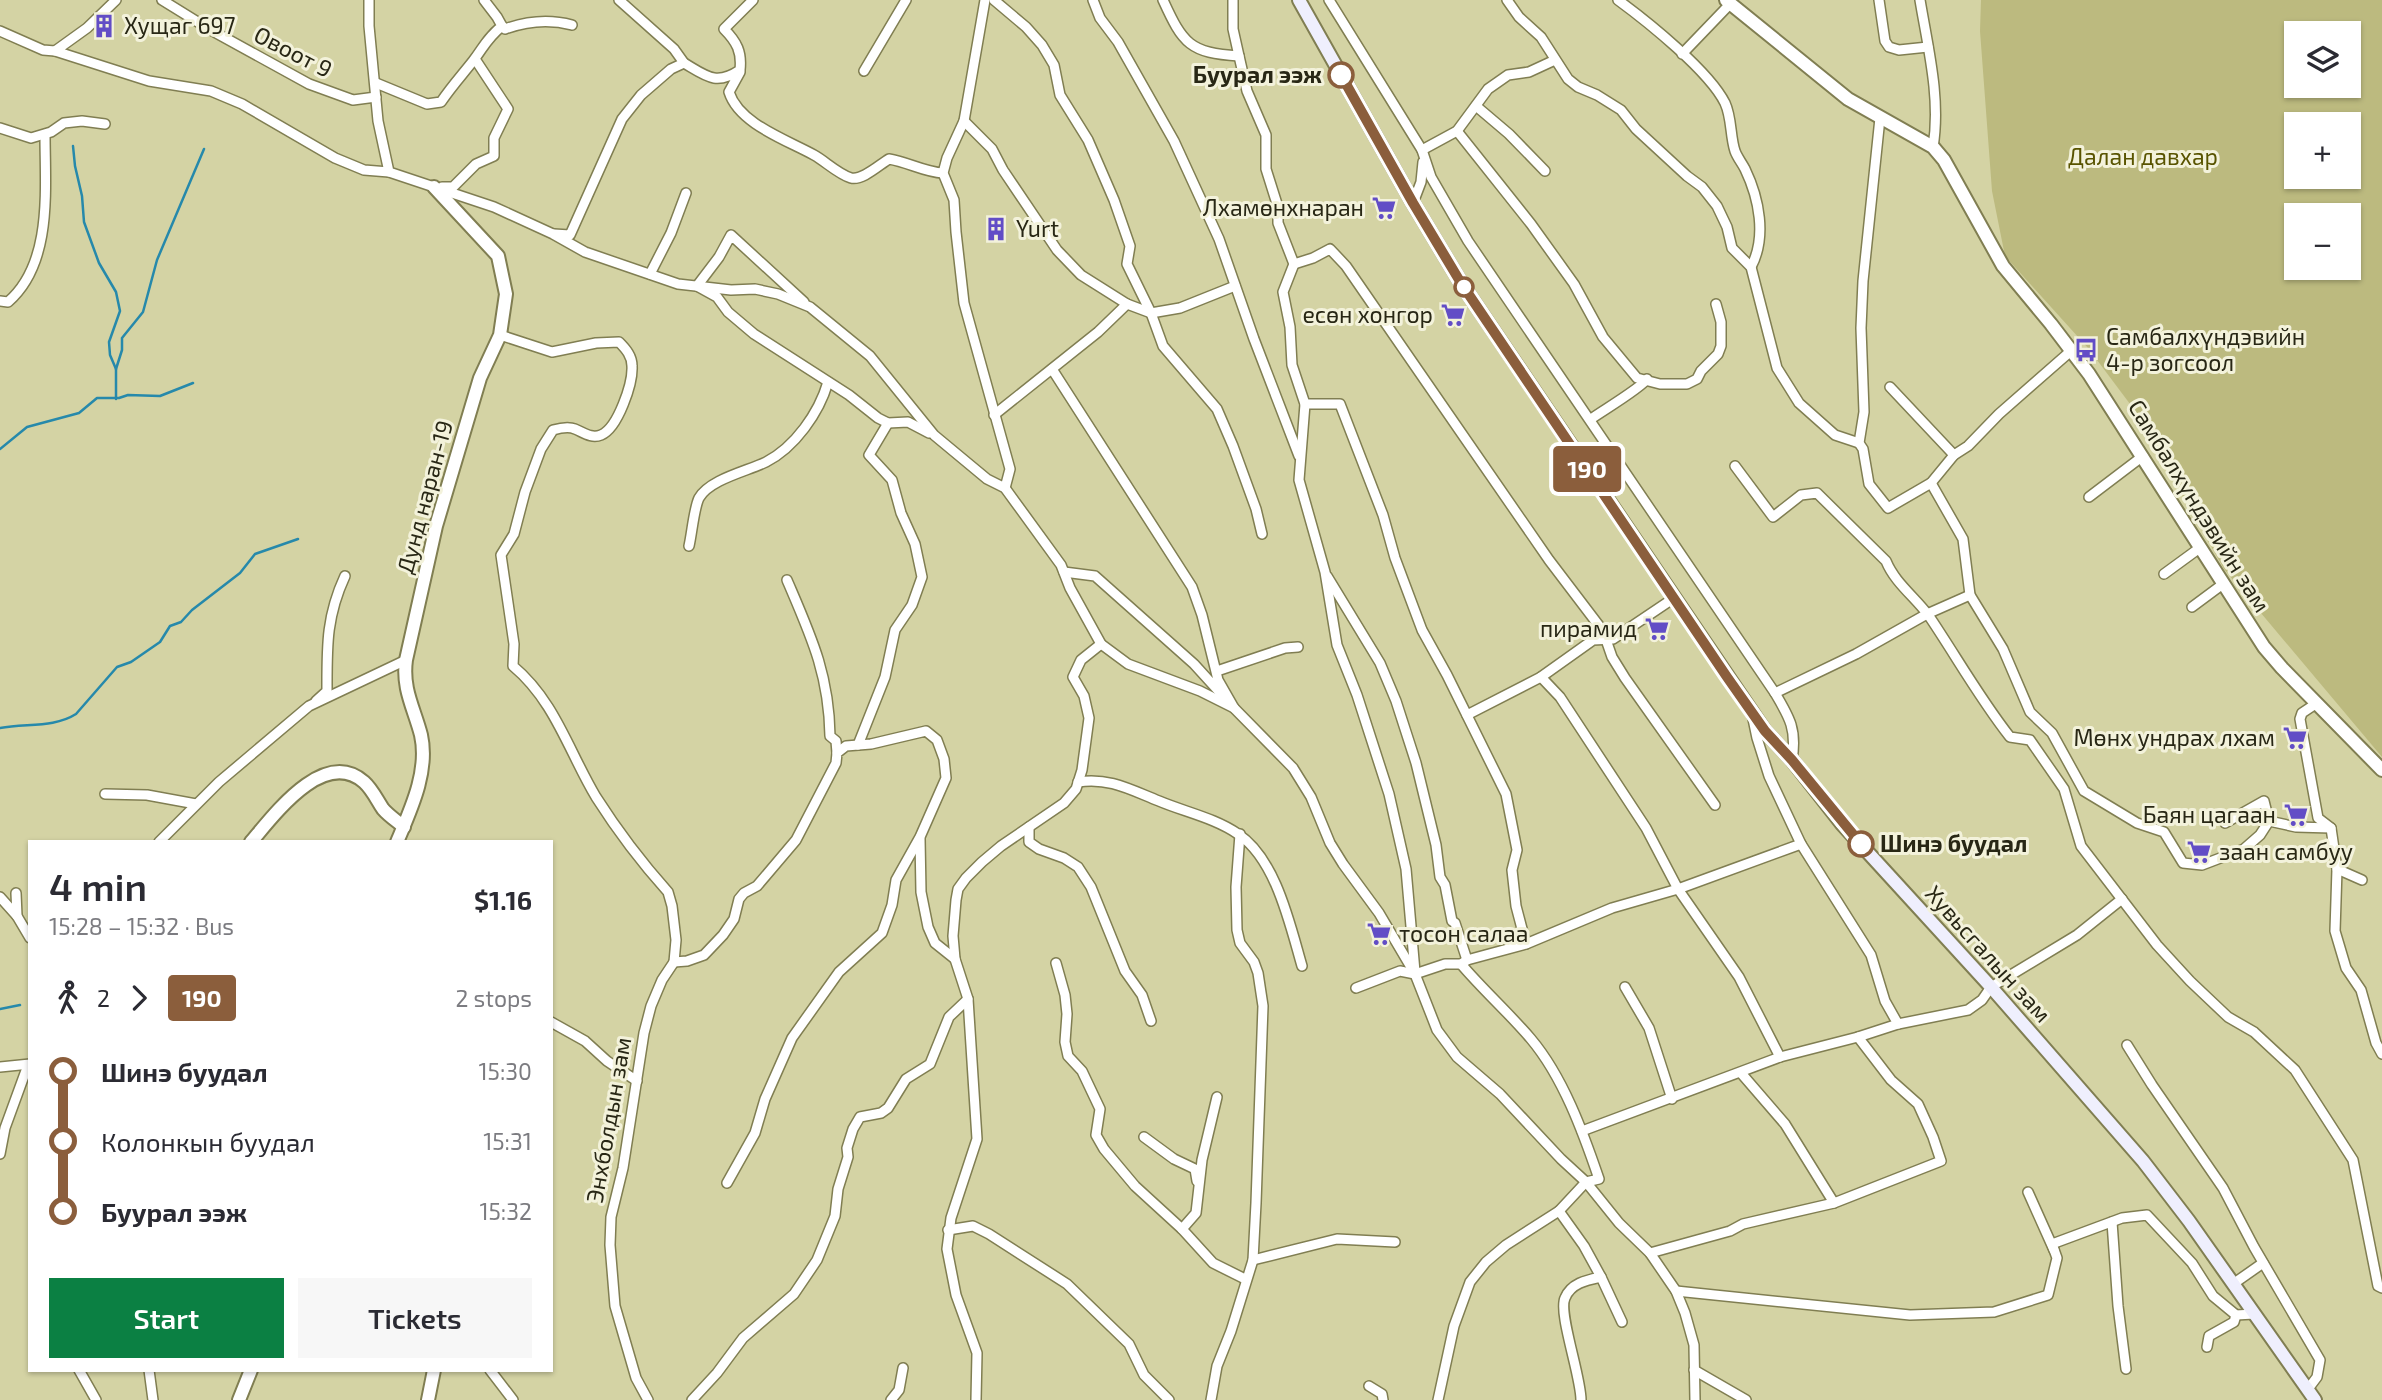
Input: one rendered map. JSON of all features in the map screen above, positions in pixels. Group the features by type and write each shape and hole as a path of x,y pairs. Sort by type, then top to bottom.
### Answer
{"main road":[{"name":"Хувьсгалын зам","path":"1299,0 1413,203 1473,301 1751,712 1842,824 1991,987 2143,1161 2189,1221 2311,1394"}],"street":[{"path":"55,51 87,28 116,0"},
{"name":"Овоот 9","path":"162,0 309,84 352,100 376,97"},
{"path":"369,0 378,121 389,172"},
{"path":"484,0 505,29 521,23 553,20 572,25"},
{"path":"619,0 674,49 684,62 710,78 727,79 740,70"},
{"path":"753,0 724,29 741,55 740,70 729,92 736,105 764,130 851,178 860,178 889,159 905,162 926,172 943,173"},
{"path":"864,71 906,0"},
{"path":"985,0 964,121 943,173 954,200 964,303 1010,469 1005,488"},
{"path":"995,0 1026,27 1042,45 1054,65 1060,95 1088,141 1114,200 1130,246 1127,264 1151,313 1163,346 1217,409 1238,458 1262,534"},
{"path":"1093,0 1100,18 1118,42 1174,141 1219,239 1299,458"},
{"path":"1163,0 1175,26 1194,48 1211,54 1239,56"},
{"path":"1233,0 1233,29 1247,91 1266,135 1266,169 1278,207 1278,223 1294,264 1283,292 1290,327 1292,365 1305,404 1299,480 1325,572 1336,645 1357,695 1389,794 1406,869 1415,974"},
{"path":"1329,0 1422,150 1431,177 1445,204 1775,693 1793,728 1796,740 1792,760"},
{"path":"1507,0 1519,17 1541,37 1568,79 1621,110 1636,129 1702,187 1717,206 1732,248 1751,267 1777,368 1799,403 1835,435 1859,443 1863,449 1869,484 1888,508 1931,483 1954,455 1968,446 2072,350"},
{"path":"1618,0 1682,54 1725,104 1735,151 1758,203 1757,255 1751,267"},
{"path":"1879,0 1885,41 1889,47 1899,50 1928,47"},
{"path":"1920,0 1936,120 1933,148"},
{"path":"1682,54 1728,2"},
{"name":"Самбалхүндэвийн зам","path":"1728,2 1848,99 1933,148 1955,177 2003,266 2072,350 2269,653 2382,770"},
{"path":"376,83 427,104 441,102 475,59 487,38 502,26"},
{"path":"0,31 43,50 55,51 149,81 211,90 242,104 335,158 363,170 389,172 495,207 585,252 678,284 731,290 762,290 810,307"},
{"path":"434,187 453,187 476,164 494,156 494,138 508,109 475,59"},
{"path":"1422,150 1457,131 1488,89 1507,75 1529,72 1555,60"},
{"path":"553,234 570,235 622,119 641,95 671,69 684,62"},
{"path":"1476,106 1509,134 1545,172"},
{"path":"1859,443 1864,412 1861,328 1863,281 1880,118"},
{"path":"0,128 31,138 45,135 64,123 82,121 104,124"},
{"path":"964,121 992,149 1003,170 1057,250 1081,275 1127,304 1151,313 1180,308 1235,286"},
{"path":"1457,131 1523,214 1574,285 1602,337 1637,378 1660,384 1687,384 1697,379 1718,354 1721,346 1721,322 1716,304"},
{"path":"0,301 8,302 23,289 34,264 44,223 45,135"},
{"path":"1413,203 1423,175 1422,150"},
{"name":"Дунд наран-19","path":"398,840 422,772 421,738 404,679 406,660 447,488 480,378 500,334 506,294 498,256 434,187"},
{"path":"650,274 671,233 686,192"},
{"path":"697,286 719,257 731,234 810,307 870,356 934,435 987,479 1005,488 1064,572 1101,644 1128,664 1200,691 1234,708"},
{"path":"1294,264 1330,249 1346,266 1541,549 1602,631 1612,657 1625,678 1716,805"},
{"path":"697,286 718,297 728,313 754,334 888,423 908,422 934,435"},
{"path":"993,415 1098,331 1127,304"},
{"name":"Энхболдын зам","path":"500,334 552,352 596,343 619,342 628,352 632,364 630,384 620,411 609,429 600,435 588,436 573,428 553,430 541,449 525,492 514,534 501,555 512,624 513,666 528,678 547,702 596,797 668,892 670,899 676,940 674,962 662,980 651,1006 642,1044 623,1168 611,1217 610,1245 615,1306 636,1378 648,1400"},
{"path":"1052,369 1192,587 1218,680 1234,708"},
{"path":"1591,419 1631,390 1643,385 1647,379"},
{"path":"689,546 699,497 722,479 764,463 792,444 814,413 828,382"},
{"path":"1890,387 1954,455"},
{"path":"1305,404 1340,404 1383,515 1395,558 1422,630 1506,794 1517,850 1512,870 1516,906 1526,944"},
{"path":"858,745 885,677 895,630 912,605 922,577 915,544 901,513 892,480 869,454 888,423"},
{"path":"2089,497 2143,456"},
{"path":"1735,466 1773,517 1801,495 1817,493 1886,561 1891,573 1927,614 2010,737 2030,740 2064,789 2081,846 2157,945 2228,1017 2254,1032 2295,1070 2353,1160 2378,1286 2382,1288"},
{"path":"1931,483 1963,539 1970,595 2003,649 2030,712 2052,733 2084,791 2137,823 2164,832 2183,863 2202,865 2244,849 2260,835 2269,821 2264,801 2225,823"},
{"path":"2164,575 2201,548"},
{"path":"1064,572 1095,576 1195,664 1293,768 1311,797 1330,843 1379,913 1415,974 1437,1030 1457,1057 1500,1094 1586,1182 1619,1223 1650,1253 1676,1290 1694,1345 1695,1400"},
{"path":"1325,572 1380,663 1396,701 1416,763 1436,845 1440,877 1445,885 1464,962 1544,1057 1582,1130 1599,1178 1586,1182 1559,1211 1506,1245 1486,1262 1470,1282 1454,1326 1438,1400"},
{"path":"161,840 195,804 327,691 328,626 334,600 345,576"},
{"path":"674,962 704,955 723,935 734,919 739,899 757,886 796,840 836,763 836,741 830,736 825,679 812,638 787,580"},
{"path":"2192,607 2223,584"},
{"path":"1775,693 1856,654 1927,614 1970,595"},
{"path":"1467,715 1541,677 1593,640 1613,639 1675,598"},
{"path":"976,1400 976,1353 950,1271 947,1249 948,1230 977,1139 968,999 955,959 953,936 958,890 982,862 1064,803 1076,789 1089,718 1084,696 1073,677 1081,660 1101,644"},
{"path":"1217,671 1285,648 1298,647"},
{"path":"309,706 406,660"},
{"path":"1541,677 1560,697 1646,828 1678,889 1739,977 1780,1056"},
{"path":"2317,703 2301,715 2300,719 2318,818 2331,828 2337,869 2335,932 2346,968 2361,990 2376,1043 2382,1054"},
{"path":"1751,712 1769,776 1801,844 1871,955 1885,1001 1898,1024"},
{"path":"727,1183 755,1132 785,1049 839,972 883,933 897,880 920,837 946,778 944,759 937,740 926,731 891,740 846,746 837,753"},
{"path":"253,840 278,810 304,786 337,772 353,774 366,783 387,814 404,827"},
{"path":"1078,782 1093,779 1118,783 1213,820 1240,834 1273,877 1289,919 1290,931 1302,966"},
{"path":"105,794 147,795 195,804"},
{"path":"2269,821 2297,827 2331,828"},
{"path":"1029,827 1029,842 1078,867 1091,887 1125,971 1142,995 1151,1021"},
{"path":"1211,1400 1215,1375 1253,1260 1263,1006 1258,973 1254,962 1240,943 1237,930 1236,887 1240,834"},
{"path":"920,837 921,892 928,928 935,943 955,959"},
{"path":"1356,988 1400,971 1415,974 1526,944 1612,908 1678,889 1801,844"},
{"path":"2337,869 2362,880"},
{"path":"16,894 17,916"},
{"path":"0,897 28,934"},
{"path":"1582,1130 1672,1099 1780,1056 1898,1024 1968,1010 1982,1000 1991,987 2077,935 2122,899"},
{"path":"1056,963 1065,995 1065,1042 1068,1056 1082,1071 1100,1109 1096,1135 1104,1149 1135,1186 1182,1229 1213,1263 1245,1279"},
{"path":"1625,986 1649,1028 1672,1099"},
{"path":"692,1400 717,1373 743,1338 787,1301 806,1278 817,1260 835,1216 838,1189 853,1129 860,1117 881,1113 888,1108 906,1079 930,1063 949,1017 968,999"},
{"path":"553,1022 585,1041 607,1061 637,1081"},
{"path":"1650,1253 1730,1231 1743,1224 1835,1203 1941,1161 1918,1104 1891,1080 1857,1037"},
{"path":"2127,1045 2223,1188 2320,1360 2311,1394"},
{"path":"0,1067 28,1065"},
{"path":"0,1154 5,1128 28,1068"},
{"path":"1741,1073 1785,1124 1835,1203"},
{"path":"1182,1229 1196,1213 1202,1160 1217,1097"},
{"path":"1144,1138 1174,1159 1195,1169 1199,1186"},
{"path":"2028,1192 2057,1258"},
{"path":"1559,1211 1584,1245 1622,1322"},
{"path":"1676,1290 1910,1315 1994,1312 2048,1295 2057,1258 2052,1244 2122,1218 2147,1216 2192,1263 2213,1296 2235,1315 2254,1314"},
{"path":"2112,1222 2126,1369"},
{"path":"948,1230 973,1226 1067,1284 1129,1344 1144,1375 1169,1400"},
{"path":"1253,1260 1337,1239 1395,1242"},
{"path":"2233,1284 2263,1263"},
{"path":"1581,1400 1581,1386 1564,1312 1564,1299 1574,1286 1601,1277"},
{"path":"2207,1347 2210,1336 2234,1322 2235,1315"},
{"path":"891,1400 899,1390 903,1368"},
{"path":"1694,1370 1746,1400"},
{"path":"80,1372 96,1400"},
{"path":"149,1372 153,1400"},
{"path":"239,1400 250,1372"},
{"path":"428,1400 434,1372"},
{"path":"492,1372 513,1400"},
{"path":"1369,1386 1382,1394 1383,1400"}],"green space":[{"name":"Далан давхар","path":"1981,0 2382,0 2382,757 2224,569 2130,404 2088,348 2005,256 1992,191 1980,31"}],"waterway":[{"path":"73,146 84,222 99,263 116,292 120,311 109,342 110,355 116,369 116,399"},
{"path":"116,369 122,350 122,338 143,312 157,260 204,149"},
{"path":"0,449 27,427 79,413 97,398 160,396 193,383"},
{"path":"0,728 49,723 76,714 117,667 131,662 160,642 170,626 181,622 192,610 240,573 255,554 298,539"},
{"path":"0,1009 20,1005"}],"bus line":[{"name":"190","path":"1341,75 1461,283 1727,677 1765,731 1861,844"}],"place":[{"name":"Хущаг 697","path":"104,26"},
{"name":"Буурал ээж","path":"1341,75"},
{"name":"Лхамөнхнаран","path":"1384,208"},
{"name":"Yurt","path":"996,229"},
{"name":"есөн хонгор","path":"1453,315"},
{"name":"Самбалхүндэвийн 4-р зогсоол","path":"2086,350"},
{"name":"пирамид","path":"1657,629"},
{"name":"Мөнх ундрах лхам","path":"2295,738"},
{"name":"Баян цагаан","path":"2296,815"},
{"name":"Шинэ буудал","path":"1861,844"},
{"name":"заан самбуу","path":"2199,852"},
{"name":"тосон салаа","path":"1379,934"}]}
